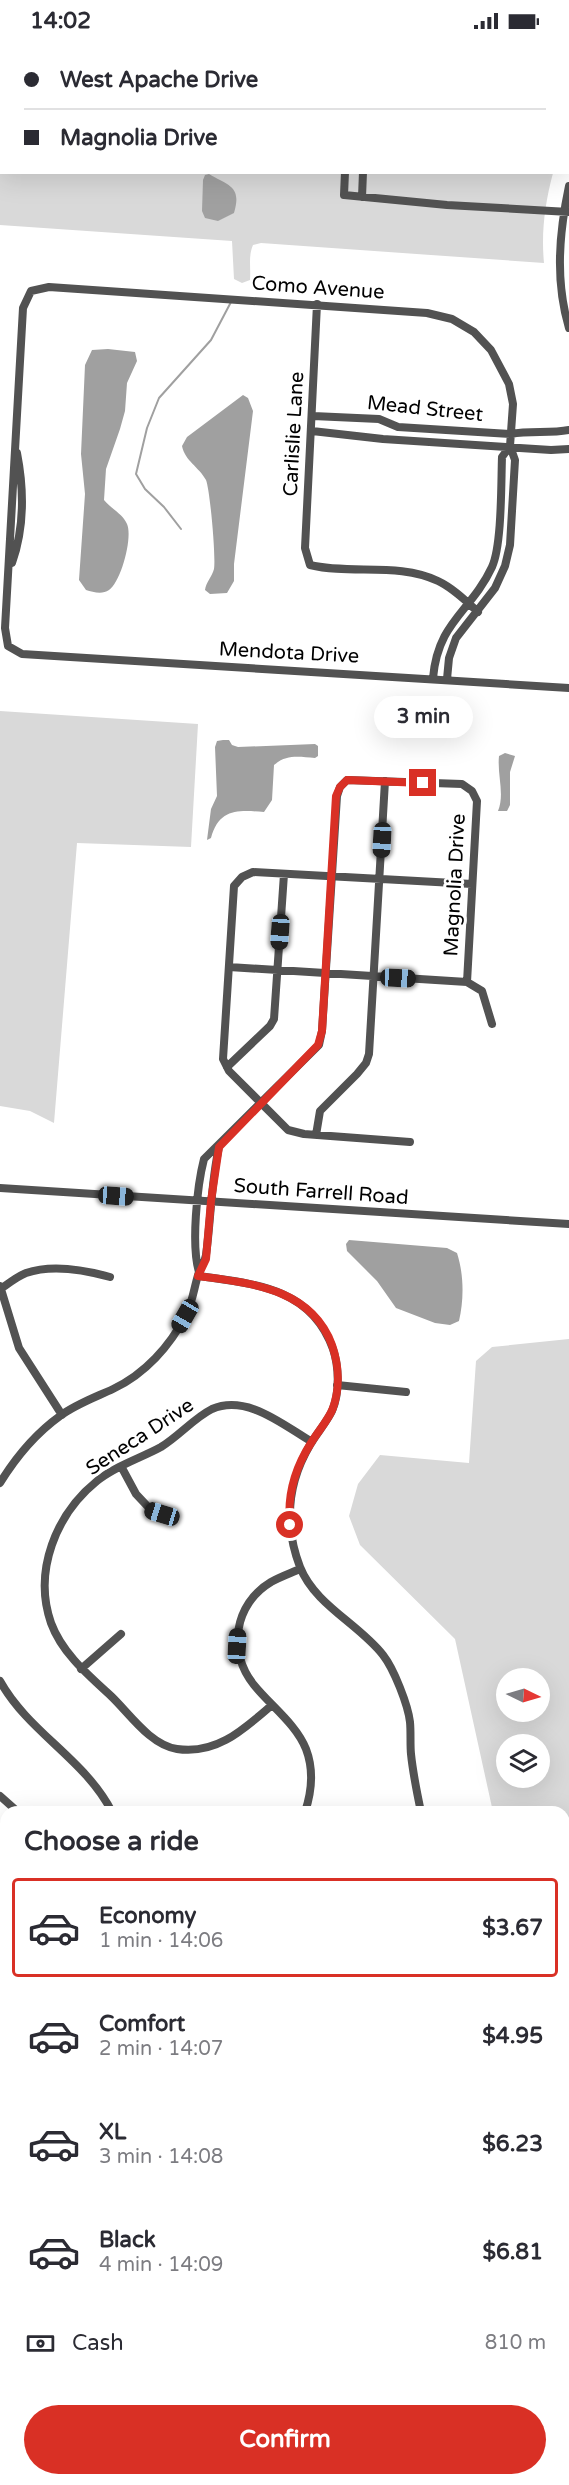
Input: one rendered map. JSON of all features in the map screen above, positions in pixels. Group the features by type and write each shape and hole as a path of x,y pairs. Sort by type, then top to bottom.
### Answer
{"street":[{"path":"345,174 344,195 447,205 566,212"},
{"path":"362,197 363,174"},
{"path":"569,186 560,247 561,280 569,328"},
{"name":"Como Avenue","path":"8,646 5,628 8,573 19,543 22,478 15,441 23,308 31,291 49,287 317,304 427,313 452,319 474,332 491,350 509,384 513,404 510,446"},
{"name":"Carlislie Lane","path":"317,304 305,548 310,565 419,574 440,581 468,602"},
{"name":"Mead Street","path":"313,416 379,420 398,427 511,434 527,430 560,432 569,430"},
{"name":"Mead Street","path":"312,431 382,439 551,450 569,448"},
{"path":"433,678 438,648 449,625 484,582 494,564 502,457 510,446"},
{"path":"447,679 449,658 456,638 495,588 505,566 510,545 515,460 510,446"},
{"path":"468,602 478,612"},
{"name":"Mendota Drive","path":"8,646 22,654 569,687"},
{"name":"Magnolia Drive","path":"199,1274 195,1258 198,1181 204,1159 219,1147 318,1045 322,1031 336,796 340,787 347,780 462,784 471,791 477,801 466,982"},
{"path":"316,1135 320,1112 366,1063 369,1054 385,781"},
{"path":"410,1142 316,1135 288,1130 227,1066 224,1059 234,886 242,877 253,872 472,884"},
{"path":"227,1066 270,1026 274,1019 284,874"},
{"path":"229,967 466,982 482,991 492,1024"},
{"path":"0,1483 12,1463 36,1436 62,1415 116,1388 159,1355 185,1316 206,1259 219,1147"},
{"name":"South Farrell Road","path":"0,1188 569,1224"},
{"path":"62,1415 19,1348 1,1287 24,1273 46,1269 91,1272 110,1277"},
{"path":"199,1274 258,1284 293,1298 312,1313 329,1337 337,1362 337,1385 333,1408 300,1463 292,1485 289,1511 292,1539 300,1569 328,1605 359,1630 384,1657 399,1688 410,1721 413,1770 421,1806"},
{"path":"337,1385 406,1392"},
{"name":"Seneca Drive","path":"272,1705 237,1735 208,1748 176,1749 145,1733 120,1705 81,1668 63,1645 51,1623 45,1591 47,1562 56,1532 74,1502 99,1479 175,1438 212,1409 246,1406 312,1442"},
{"path":"122,1468 135,1494 151,1510 174,1517"},
{"path":"300,1569 270,1582 252,1598 238,1625 237,1646 242,1666 253,1684 294,1728 306,1749 313,1777 306,1806"},
{"path":"81,1668 122,1634"},
{"path":"0,1681 13,1703 27,1720 88,1775 108,1806"}],"shaded area":[{"path":"0,174 553,174 544,218 544,263 261,243 253,245 251,249 250,280 242,283 234,279 232,241 0,225"},
{"path":"209,174 228,184 236,197 234,213 218,221 205,218 202,211 203,180 205,175"},
{"path":"92,350 135,352 137,361 127,383 125,411 106,469 104,500 123,517 127,524 127,548 118,578 109,590 98,593 86,590 79,580 85,494 81,454 85,365"},
{"path":"243,395 248,398 253,411 234,564 234,581 227,593 210,594 205,590 214,569 208,486 200,471 186,456 182,446 187,437"},
{"path":"0,711 198,724 191,847 77,843 54,1123 30,1111 0,1106"},
{"path":"229,740 232,745 238,747 315,744 318,746 318,756 288,758 274,765 272,800 264,812 231,813 219,821 211,838 207,840 211,809 217,796 215,747 217,741"},
{"path":"505,753 515,756 510,772 510,805 507,811 498,811 501,798 499,756"},
{"path":"349,1240 447,1248 457,1253 463,1287 459,1321 450,1325 435,1323 396,1308 377,1281 347,1251 346,1244"},
{"path":"569,1339 569,1806 492,1806 455,1639 360,1545 349,1516 358,1484 380,1455 469,1463 476,1361 492,1347"}],"waterway":[{"path":"181,529 164,507 145,489 136,474 147,428 159,398 211,340 231,302"}],"route":[{"path":"290,1525 292,1485 300,1463 333,1408 337,1385 337,1362 329,1337 312,1313 293,1298 258,1284 198,1276 206,1259 215,1163 219,1147 318,1045 322,1031 336,796 340,787 347,780 423,783"}]}
